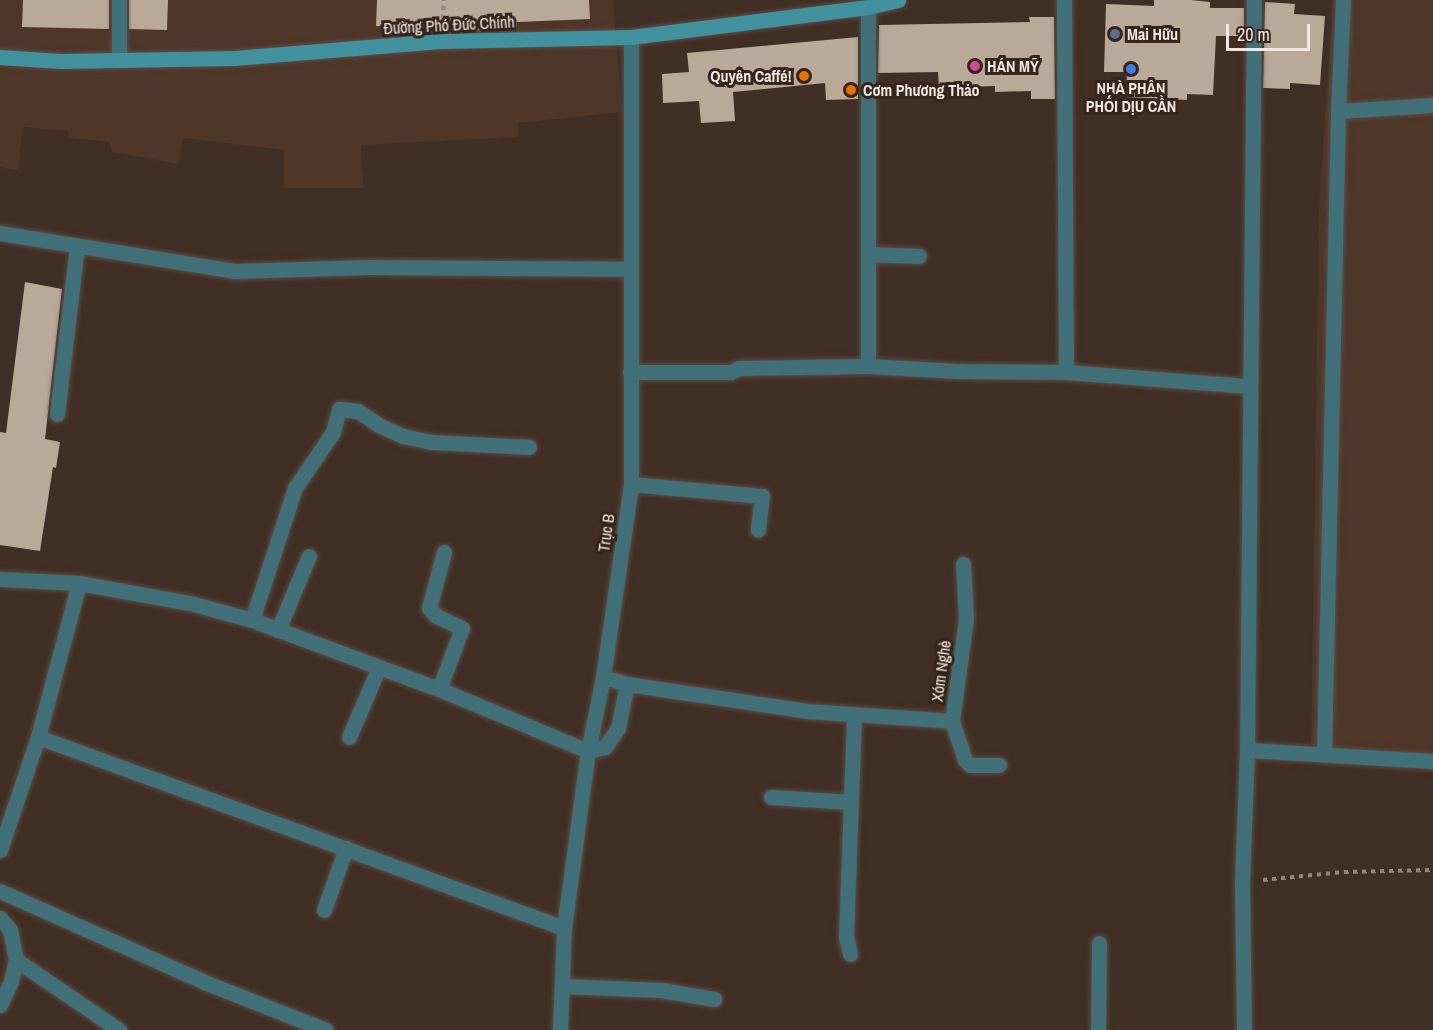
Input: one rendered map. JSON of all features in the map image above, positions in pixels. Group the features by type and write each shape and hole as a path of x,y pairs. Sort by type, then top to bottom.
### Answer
{"main road":[{"name":"Đường Phó Đức Chính","path":"0,57 61,61 234,57 442,41 631,37 868,7 898,0"}],"street":[{"path":"119,0 119,59"},
{"path":"1064,0 1066,372"},
{"path":"1244,1030 1242,881 1247,750 1254,0"},
{"path":"1324,755 1338,111 1343,0"},
{"path":"868,7 868,366"},
{"name":"Trục B","path":"560,1030 564,928 588,751 603,677 631,484 629,269 631,37"},
{"path":"1338,111 1433,105"},
{"path":"0,233 234,271 369,267 629,269"},
{"path":"57,414 77,246"},
{"path":"868,254 919,256"},
{"path":"630,372 732,372 739,368 868,366 957,371 1066,372 1249,386"},
{"path":"252,621 295,488 333,432 339,409 358,411 379,425 403,436 431,442 529,447"},
{"path":"631,484 762,496 758,530"},
{"path":"439,689 462,628 436,616 429,608 444,552"},
{"path":"278,630 309,556"},
{"name":"Xóm Nghè","path":"603,677 627,684 807,711 952,721 966,619 963,564"},
{"path":"0,579 79,583 194,603 278,630 439,689 588,751 605,747 618,728 627,684"},
{"path":"0,850 38,737 79,583"},
{"path":"349,737 379,667"},
{"path":"850,954 846,936 854,714"},
{"path":"952,721 964,760 970,765 999,765"},
{"path":"38,737 564,928"},
{"path":"1247,750 1433,761"},
{"path":"771,797 851,802"},
{"path":"324,910 346,848"},
{"path":"0,891 308,1027 326,1030"},
{"path":"0,918 10,930 16,960 11,981 0,1005"},
{"path":"1098,1030 1100,943"},
{"path":"16,960 119,1030"},
{"path":"562,986 661,990 714,999"}],"path":[{"path":"1242,881 1300,879 1344,872 1433,870"}],"shaded area":[{"path":"0,0 613,0 622,112 518,123 518,137 361,145 363,188 284,188 284,150 184,138 178,164 112,152 110,142 68,138 69,131 23,127 18,170 9,169 0,167"},
{"path":"1333,0 1433,0 1433,761 1311,754 1319,206"}],"building":[{"path":"23,0 109,0 109,29 22,27"},
{"path":"129,0 168,0 167,30 129,29"},
{"path":"377,0 589,0 590,19 517,22 517,29 499,30 451,31 450,28 376,26"},
{"path":"1154,0 1191,0 1210,2 1210,8 1244,8 1244,36 1216,36 1213,95 1187,94 1187,100 1126,97 1127,72 1104,72 1106,4 1154,6"},
{"path":"1265,2 1295,4 1294,14 1325,16 1320,85 1290,83 1290,89 1263,88"},
{"path":"1029,17 1054,17 1055,99 1031,99 1031,91 995,92 995,86 939,88 938,72 878,73 879,25 1030,22"},
{"path":"858,37 858,99 826,100 825,83 733,92 735,121 701,123 699,101 663,103 662,74 689,72 687,53"},
{"path":"25,282 62,289 45,439 60,442 56,468 53,467 40,551 0,545 0,432 6,433"}],"place":[{"name":"Mai Hữu","path":"1115,34"},
{"name":"HÁN MỸ","path":"975,66"},
{"name":"NHÀ PHÂN PHỐI DỊU CẦN","path":"1131,69"},
{"name":"Quyên Caffé!","path":"804,76"},
{"name":"Cơm Phương Thảo","path":"851,90"}]}
